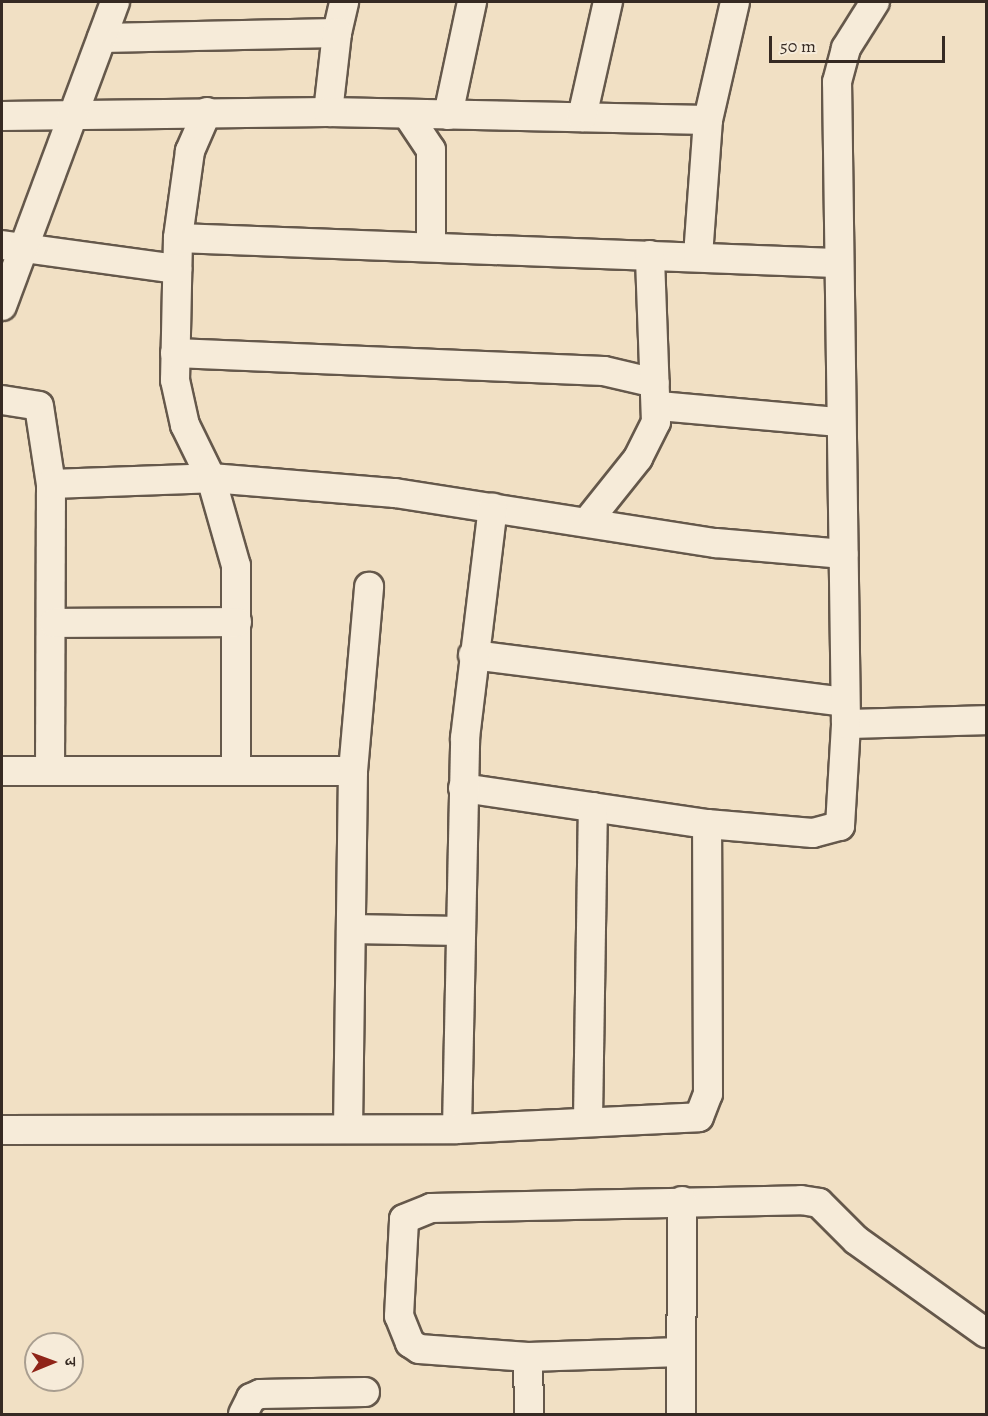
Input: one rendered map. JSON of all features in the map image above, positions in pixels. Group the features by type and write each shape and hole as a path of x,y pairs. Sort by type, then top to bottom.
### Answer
{"street":[{"path":"2,306 12,247 71,113 116,2"},
{"path":"327,112 344,2"},
{"path":"448,115 472,2"},
{"path":"582,117 608,2"},
{"path":"698,256 708,120 735,2"},
{"path":"463,788 707,824 813,833 840,826 845,713 844,554 836,263 837,82 846,48 875,2"},
{"path":"102,39 338,33"},
{"path":"207,112 190,151 178,238 175,353 185,425 211,478 236,566 236,771"},
{"path":"2,116 71,113 327,112 708,120"},
{"path":"407,114 431,150 431,247"},
{"path":"178,238 836,263"},
{"path":"12,247 177,269"},
{"path":"588,522 651,438 657,394 650,255"},
{"path":"175,353 604,371 657,394 839,422"},
{"path":"2,400 39,406 51,484 54,623 50,769"},
{"path":"51,484 211,478 395,493 778,551 844,554"},
{"path":"457,1129 463,788 473,655 493,508"},
{"path":"348,1129 353,771 369,587"},
{"path":"54,623 237,621"},
{"path":"473,655 845,713 987,720"},
{"path":"2,771 50,769 353,771"},
{"path":"588,1120 593,807"},
{"path":"2,1130 457,1129 588,1120 687,1122 706,1107 707,824"},
{"path":"351,929 460,931"},
{"path":"681,1352 528,1357 433,1353 410,1343 399,1316 404,1219 431,1208 776,1197 819,1203 856,1240 987,1333"},
{"path":"681,1414 682,1201"},
{"path":"528,1357 529,1414"},
{"path":"243,1414 251,1398 260,1394 366,1392"}]}
